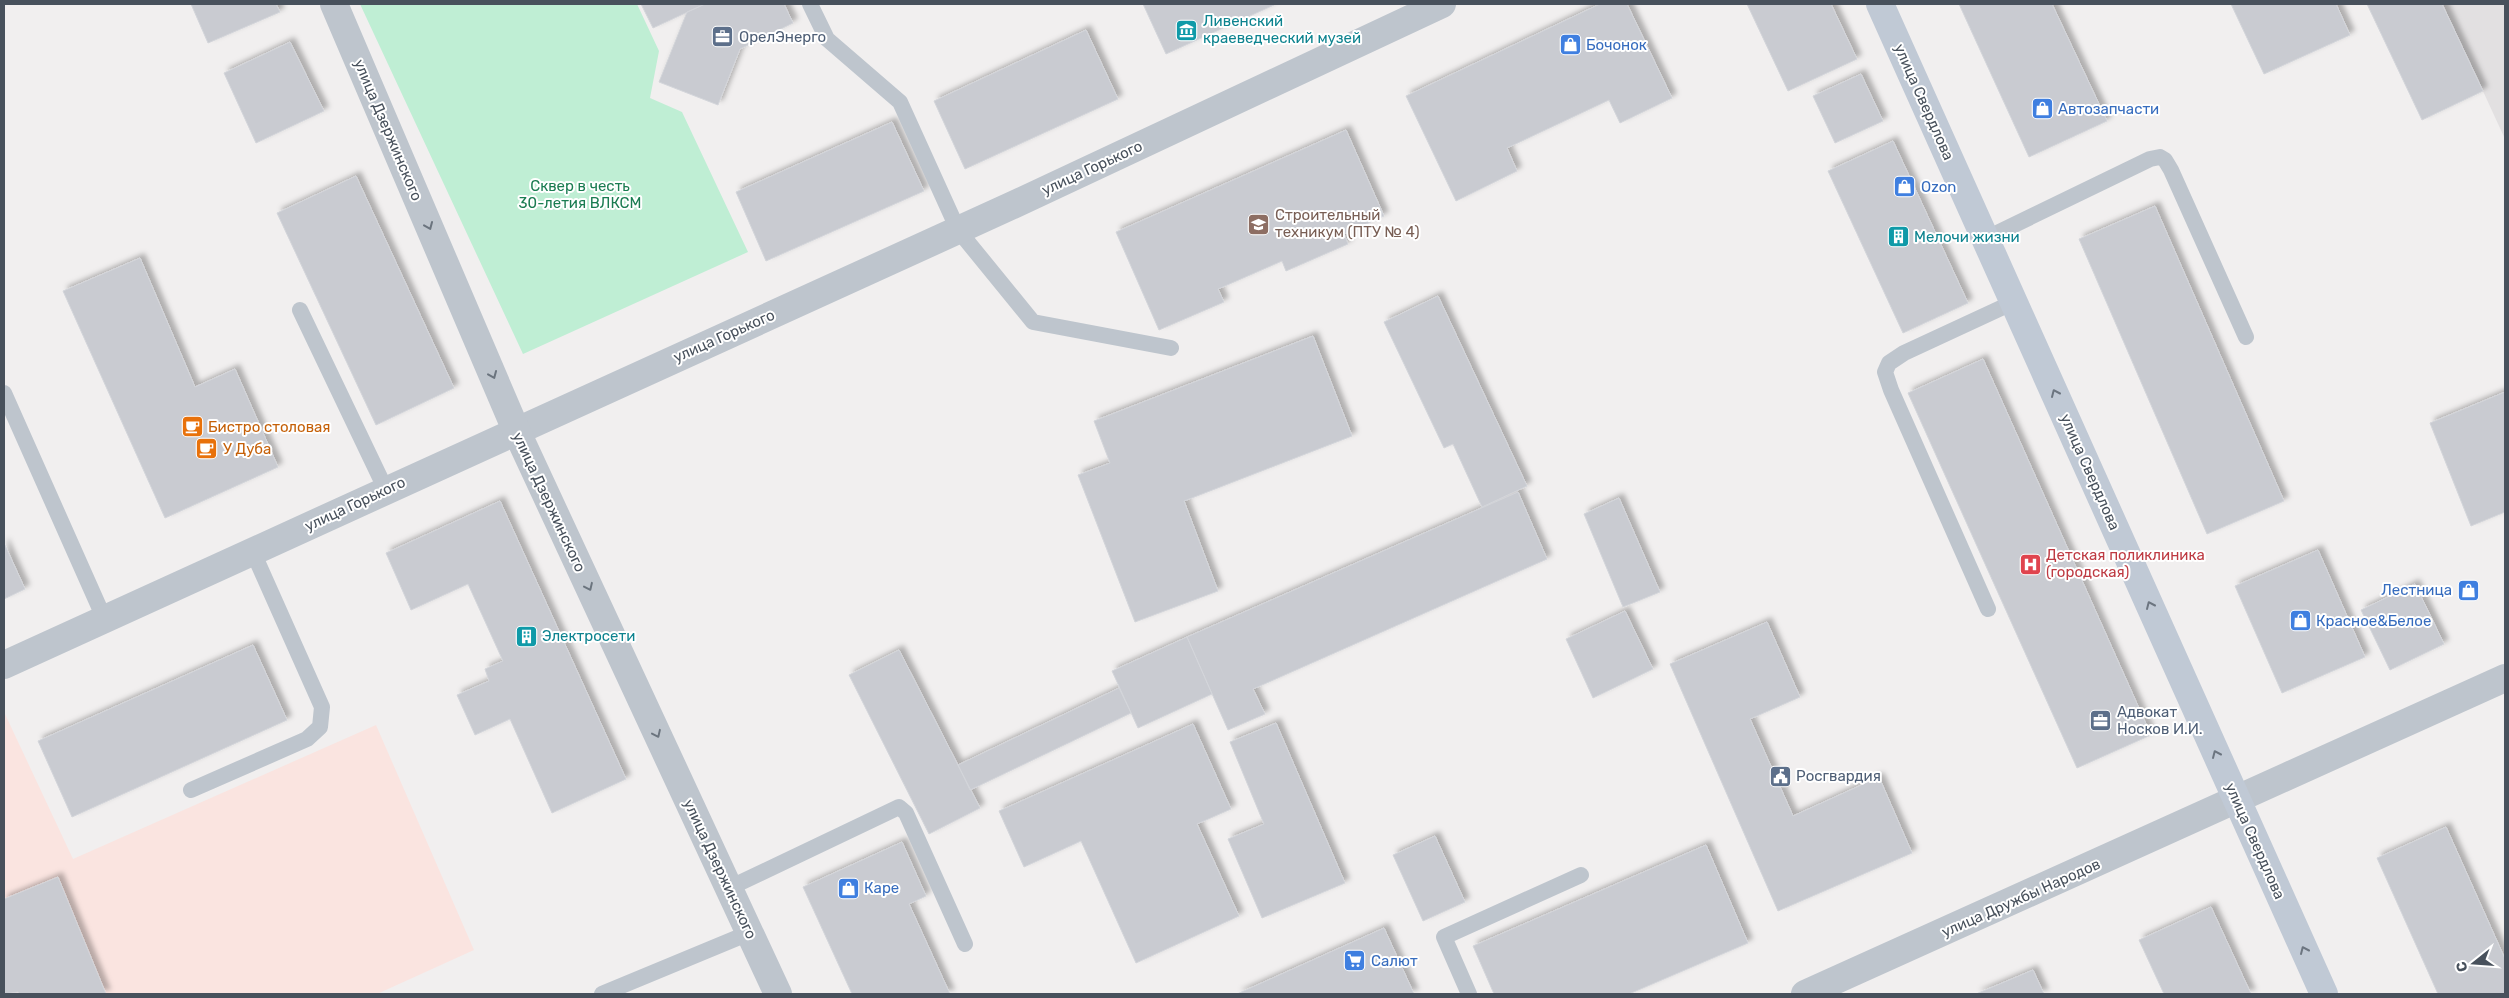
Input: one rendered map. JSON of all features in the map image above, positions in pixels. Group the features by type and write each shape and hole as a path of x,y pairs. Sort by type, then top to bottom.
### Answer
{"main road":[{"name":"улица Свердлова","path":"1880,4 2324,994"}],"street":[{"name":"улица Дзержинского","path":"334,4 516,430 778,994"},
{"name":"улица Горького","path":"4,665 958,230 1442,4"},
{"name":"улица Дружбы Народов","path":"1805,994 2237,801 2505,678"}],"lane":[{"path":"810,4 827,39 900,102 958,230 1033,322 1171,348"},
{"path":"1985,239 2150,159 2160,157 2165,160 2171,170 2246,337"},
{"path":"1988,609 1891,390 1885,372 1889,363 1904,353 2014,302"},
{"path":"300,310 386,490"},
{"path":"4,393 104,618"},
{"path":"191,790 307,738 320,727 322,708 253,552"},
{"path":"729,888 899,807 906,812 965,944"},
{"path":"1469,994 1444,937 1582,875"},
{"path":"602,994 750,933"}],"shaded area":[{"path":"2443,4 2505,4 2505,139"},
{"path":"5,714 73,859 376,725 474,950 377,994 4,994"}],"green space":[{"name":"Сквер в честь 30-летия ВЛКСМ","path":"360,4 637,4 659,51 650,98 682,112 748,252 523,354"}],"building":[{"path":"191,4 276,4 280,12 208,43"},
{"path":"641,4 705,4 653,28"},
{"path":"705,4 784,4 793,23 740,49 718,105 659,82 687,12"},
{"name":"Ливенский краеведческий музей","path":"1143,4 1273,4 1274,5 1166,54"},
{"path":"1600,4 1627,4 1672,98 1620,123 1609,100 1507,148 1517,171 1456,201 1406,96"},
{"path":"1747,4 1831,4 1857,59 1788,91"},
{"path":"1959,4 2052,4 2107,121 2029,157"},
{"path":"2231,4 2336,4 2350,35 2264,74"},
{"path":"2367,4 2442,4 2483,91 2422,120"},
{"path":"1086,30 1118,99 965,169 934,101"},
{"path":"290,42 324,111 256,143 224,73"},
{"path":"1861,74 1883,121 1835,143 1813,96"},
{"path":"892,122 924,191 766,261 736,192"},
{"path":"1346,130 1384,216 1344,234 1348,244 1286,271 1282,261 1218,289 1224,302 1159,330 1116,232"},
{"name":"Мелочи жизни","path":"1893,141 1968,303 1903,333 1828,171"},
{"path":"356,176 454,388 376,425 277,213"},
{"path":"2155,206 2284,501 2207,534 2079,239"},
{"name":"Бистро столовая","path":"140,258 195,387 235,369 278,467 165,518 63,291"},
{"path":"1438,296 1527,486 1482,507 1453,444 1444,448 1384,322"},
{"path":"1313,336 1352,436 1184,501 1218,591 1135,622 1078,475 1110,463 1094,421"},
{"path":"1983,359 2151,735 2077,768 1908,393"},
{"path":"2505,392 2505,512 2471,526 2430,423"},
{"path":"1518,492 1547,559 1253,689 1265,714 1228,730 1187,637"},
{"path":"1619,498 1660,592 1623,607 1584,514"},
{"name":"Электросети","path":"500,501 626,779 552,813 510,719 475,735 457,695 489,681 485,669 503,661 468,584 411,610 386,553"},
{"path":"4,543 25,589 4,599"},
{"name":"Красное&Белое","path":"2318,550 2365,657 2282,693 2235,586"},
{"path":"2415,584 2444,644 2390,670 2361,610"},
{"path":"1625,611 1653,669 1593,698 1566,639"},
{"path":"1767,622 1800,697 1750,719 1793,816 1879,777 1912,853 1778,911 1670,664"},
{"path":"1187,637 1212,694 1138,728 1112,671"},
{"path":"253,645 287,720 72,817 38,741"},
{"path":"899,650 980,808 929,834 849,675"},
{"path":"1119,688 1131,713 970,790 958,765"},
{"path":"1276,723 1345,883 1262,918 1228,839 1264,824 1230,742"},
{"path":"1193,724 1231,809 1197,824 1239,916 1136,963 1081,841 1024,867 999,811"},
{"path":"2446,827 2505,959 2505,994 2438,994 2377,858"},
{"path":"1435,836 1465,902 1423,921 1393,855"},
{"path":"902,842 926,896 909,904 950,994 852,994 803,887"},
{"path":"1706,845 1748,943 1629,994 1494,994 1473,946"},
{"path":"58,877 106,994 19,994 18,992 4,994 4,899"},
{"path":"2211,907 2251,994 2164,994 2139,940"},
{"name":"Салют","path":"1384,928 1414,994 1237,994"},
{"path":"2033,970 2044,994 1976,994"}],"place":[{"name":"Ливенский краеведческий музей","path":"1187,30"},
{"name":"ОрелЭнерго","path":"723,37"},
{"name":"Бочонок","path":"1570,45"},
{"name":"Автозапчасти","path":"2042,109"},
{"name":"Ozon","path":"1905,187"},
{"name":"Строительный техникум (ПТУ № 4)","path":"1259,224"},
{"name":"Мелочи жизни","path":"1898,237"},
{"name":"Бистро столовая","path":"192,427"},
{"name":"У Дуба","path":"207,449"},
{"name":"Детская поликлиника (городская)","path":"2030,564"},
{"name":"Лестница","path":"2468,590"},
{"name":"Красное&Белое","path":"2300,621"},
{"name":"Электросети","path":"526,636"},
{"name":"Адвокат Носков И.И.","path":"2101,721"},
{"name":"Росгвардия","path":"1780,776"},
{"name":"Каре","path":"848,888"},
{"name":"Салют","path":"1355,961"}]}
